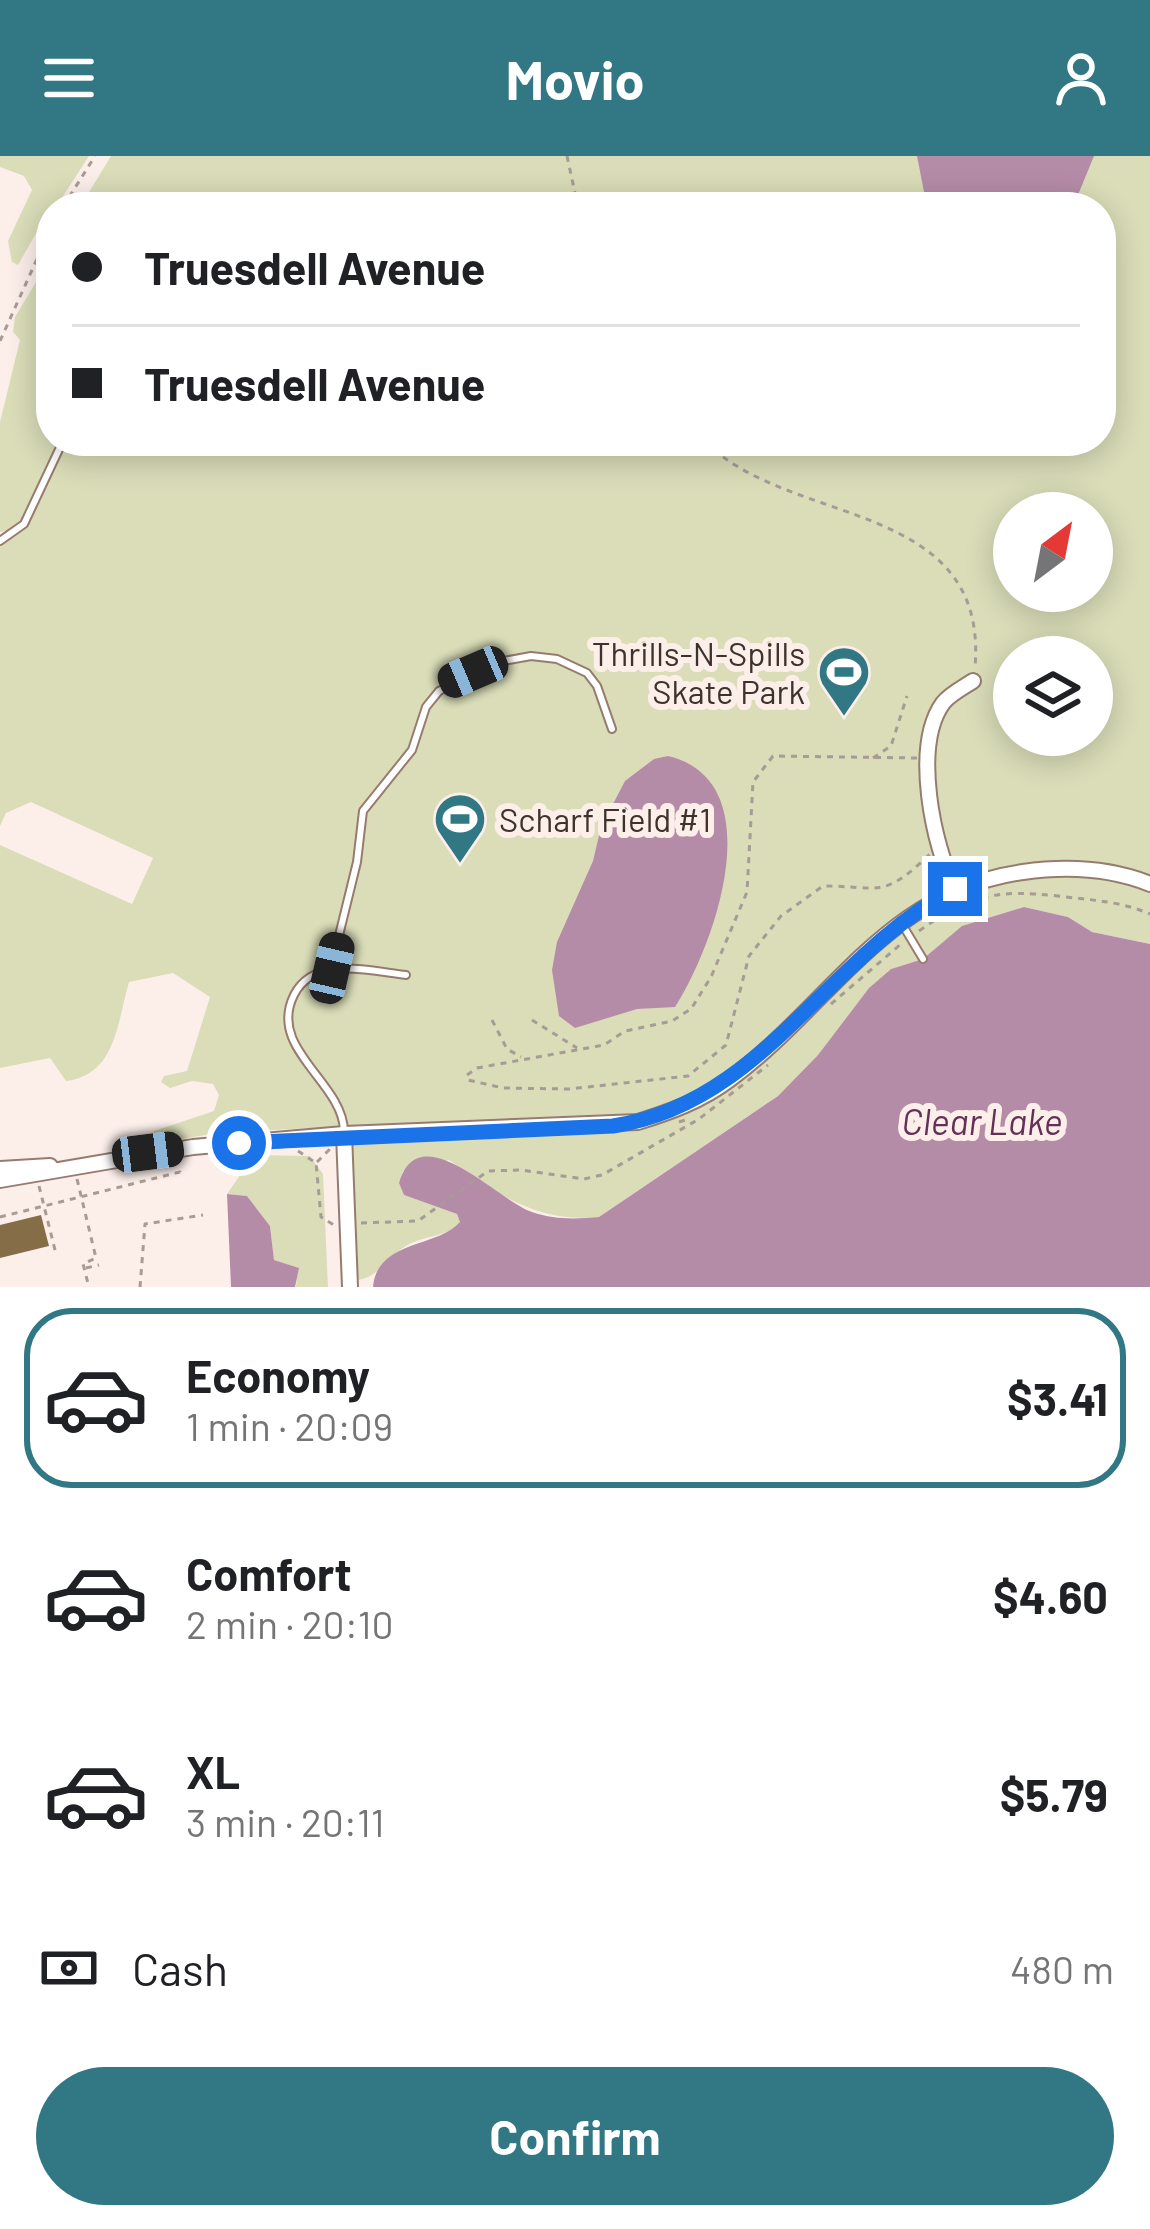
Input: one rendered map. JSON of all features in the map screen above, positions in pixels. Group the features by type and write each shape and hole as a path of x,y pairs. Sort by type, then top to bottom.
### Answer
{"street":[{"path":"955,889 936,843 928,758 944,700 974,681"},
{"path":"0,1180 193,1147 344,1134 613,1126 707,1095 760,1054 900,920 955,889 1004,874 1054,868 1112,873 1150,884"},
{"path":"344,1134 350,1287"},
{"path":"0,1169 38,1164 55,1167"}],"lane":[{"path":"0,541 24,524 56,456"},
{"path":"332,968 357,862 363,811 412,750 426,707 439,691 498,662 531,656 557,658 587,673 597,686 612,729"},
{"path":"900,920 922,958"},
{"path":"344,1134 341,1113 295,1045 290,1029 293,997 315,974 332,968 406,975"}],"path":[{"path":"72,192 95,156"},
{"path":"567,156 575,192"},
{"path":"0,341 36,261"},
{"path":"719,456 848,508 934,556 964,592 977,638 974,681"},
{"path":"872,759 891,746 907,696"},
{"path":"928,758 773,756 753,782 747,892 711,977 691,1009 672,1022 642,1025 604,1045 477,1068 468,1080 503,1088 569,1089 688,1076 726,1045 741,972 781,916 823,886 866,892 886,889 908,875 936,843"},
{"path":"824,1010 943,914 1003,892 1093,898 1150,914"},
{"path":"492,1020 507,1049 522,1058"},
{"path":"532,1020 578,1049"},
{"path":"344,1134 316,1163 321,1217 330,1225 418,1221 488,1172 521,1170 584,1180 602,1175 652,1150 730,1098 775,1058"},
{"path":"291,1149 316,1163"},
{"path":"75,1166 96,1258 84,1262 84,1269 89,1285 99,1281"},
{"path":"0,1217 180,1172 182,1178"},
{"path":"22,1188 39,1185 56,1254"},
{"path":"140,1287 145,1224 203,1215"},
{"path":"84,1269 99,1265"}],"green space":[{"path":"0,156 89,156 66,192 36,192 36,233 18,265 12,262 8,241 32,190 24,176 0,167"},
{"path":"111,156 1150,156 1150,944 1092,932 1068,917 1024,907 963,926 923,959 891,969 869,988 818,1055 778,1096 599,1217 537,1211 502,1195 449,1160 403,1171 399,1183 404,1195 457,1214 461,1222 406,1246 378,1271 358,1280 351,1126 217,1133 152,1144 154,1131 214,1111 219,1095 213,1084 192,1081 170,1088 161,1082 164,1076 187,1071 210,997 173,973 129,982 112,1045 83,1077 66,1081 50,1058 0,1068 0,845 132,904 153,858 31,802 6,813 0,826 0,545 5,531 0,532 0,422 20,340 13,332 15,317 36,282 36,456 1116,456 1116,192 89,192"},
{"path":"254,1155 310,1156 323,1174 328,1287 296,1287 298,1268 274,1260 270,1226 247,1196 227,1194"}],"water":[{"path":"917,156 1094,156 1079,192 924,192"},
{"path":"668,756 700,771 719,797 727,830 726,868 706,945 675,1007 637,1009 575,1028 559,1016 552,970 557,942 593,861 601,827 625,781 654,759"},
{"name":"Clear Lake","path":"1024,907 1068,917 1092,932 1150,944 1150,1287 373,1287 385,1261 460,1222 457,1214 404,1195 399,1183 409,1164 423,1157 441,1159 532,1212 599,1217 778,1096 818,1055 869,988 891,969 923,959 962,926"},
{"path":"227,1194 247,1196 270,1226 274,1260 299,1268 295,1287 231,1287"}],"building":[{"path":"41,1215 49,1246 0,1258 0,1225"}],"place":[{"name":"Thrills-N-Spills Skate Park","path":"844,718"},
{"name":"Scharf Field #1","path":"460,865"}],"route":[{"path":"239,1143 344,1134 613,1126 670,1112 730,1079 900,920 955,889"}]}
